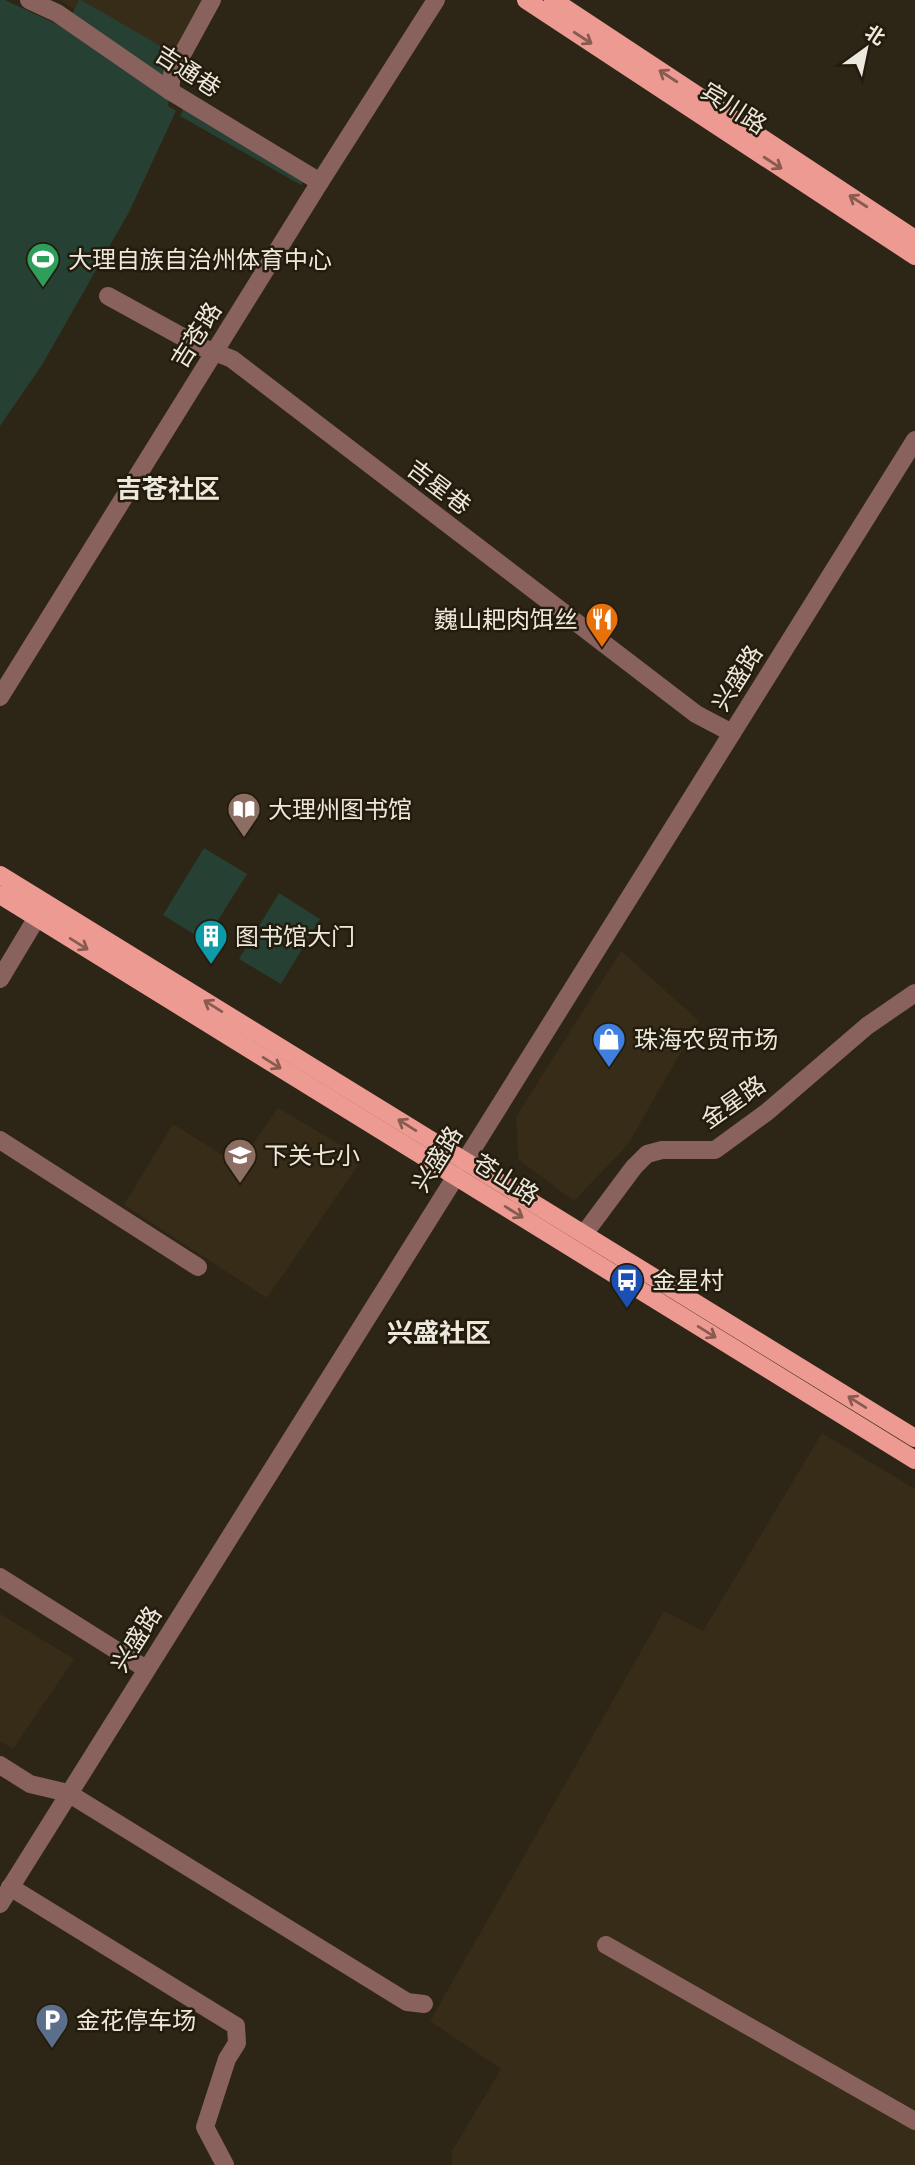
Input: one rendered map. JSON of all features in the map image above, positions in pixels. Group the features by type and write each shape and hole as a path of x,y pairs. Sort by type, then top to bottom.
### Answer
{"main road":[{"name":"宾川路","path":"526,0 915,256"},
{"name":"宾川路","path":"553,0 915,239"},
{"name":"苍山路","path":"0,875 41,910 460,1169 915,1461"},
{"name":"苍山路","path":"0,895 41,910"},
{"name":"苍山路","path":"460,1169 584,1234 915,1438"}],"street":[{"name":"吉通巷","path":"29,0 60,6 170,91 316,179"},
{"path":"170,91 172,74 212,0"},
{"name":"吉苍路","path":"0,697 425,0"},
{"name":"吉苍路","path":"316,179 436,0"},
{"name":"吉星巷","path":"107,296 243,368 696,714 732,733"},
{"name":"吉苍路","path":"0,678 210,350"},
{"name":"兴盛路","path":"0,1904 915,440"},
{"path":"0,979 41,910"},
{"name":"金星路","path":"584,1234 634,1167 647,1154 662,1150 715,1150 767,1112 867,1026 915,993"},
{"path":"0,1140 198,1267"},
{"path":"0,1577 146,1669"},
{"path":"0,1765 30,1784 68,1793 407,2003 424,2004"},
{"path":"10,1887 236,2026 237,2043 228,2059 205,2127 225,2165"},
{"path":"606,1945 915,2121"}],"shaded area":[{"path":"59,0 220,0 178,72"},
{"name":"珠海农贸市场","path":"621,951 699,1021 628,1144 574,1201 518,1159 516,1117"},
{"name":"下关七小","path":"278,1108 363,1158 267,1298 124,1205 173,1124 238,1165"},
{"path":"822,1433 915,1489 915,2165 452,2165 452,2151 501,2069 430,2021 664,1611 703,1631"},
{"path":"0,1614 74,1659 13,1749 0,1741"}],"green space":[{"name":"大理自族自治州体育中心","path":"0,0 65,28 81,0 176,55 168,106 176,111 129,212 42,365 0,426"},
{"path":"183,109 305,179 301,185 180,116"},
{"path":"204,848 247,874 205,941 163,915"},
{"path":"279,893 320,919 281,984 239,959"}],"place":[{"name":"大理自族自治州体育中心","path":"43,289"},
{"name":"巍山耙肉饵丝","path":"602,649"},
{"name":"大理州图书馆","path":"244,839"},
{"name":"图书馆大门","path":"211,966"},
{"name":"珠海农贸市场","path":"609,1069"},
{"name":"下关七小","path":"240,1185"},
{"name":"金星村","path":"627,1310"},
{"name":"金花停车场","path":"52,2050"}],"district":[{"name":"吉苍社区","path":"168,489"},
{"name":"兴盛社区","path":"439,1333"}]}
